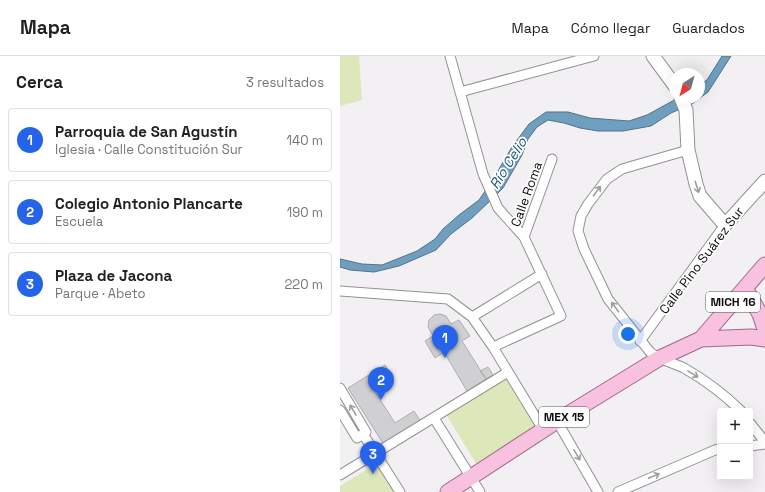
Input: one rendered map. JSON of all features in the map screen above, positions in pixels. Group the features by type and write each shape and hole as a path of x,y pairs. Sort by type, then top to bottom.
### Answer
{"main road":[{"name":"MICH 16","path":"701,339 765,265"},
{"path":"745,288 760,314 765,329"},
{"name":"MEX 15","path":"448,492 544,431 557,421 658,359 701,339 751,337 765,339"}],"street":[{"path":"450,56 483,174 498,208 524,237 561,316 492,347"},
{"path":"460,92 594,56"},
{"path":"653,56 669,78"},
{"path":"684,104 686,110 688,150 700,196 725,225"},
{"path":"688,150 622,170 607,179 597,190 581,216 578,231 584,249 608,299 640,341 658,359 682,368 699,378 722,394 738,408"},
{"name":"Calle Roma","path":"524,237 552,159"},
{"name":"Calle Pino Suárez Sur","path":"640,341 725,225 765,181"},
{"path":"472,318 542,274"},
{"path":"340,291 448,299 472,318 508,372 544,431"},
{"path":"340,475 508,372"},
{"path":"340,388 362,435"},
{"path":"340,410 362,435 400,492"},
{"path":"434,418 480,492"},
{"path":"557,421 598,492"},
{"path":"753,426 765,443 753,445"},
{"path":"618,492 717,450"}],"green space":[{"path":"340,56 359,56 362,100 340,106"},
{"path":"502,373 540,430 479,468 444,411"},
{"path":"379,462 397,492 340,492 340,486"}],"water":[{"path":"722,56 731,56 708,92 705,94 705,81"},
{"name":"Río Celio","path":"669,103 692,104 671,113 651,126 623,131 598,131 548,120 537,127 528,139 522,155 503,188 472,218 451,234 436,250 399,266 374,272 350,270 340,267 340,259 362,264 382,265 417,251 435,239 443,229 479,200 512,147 529,124 546,112 568,112 590,118 629,121 647,115"}],"building":[{"path":"440,314 446,316 451,324 459,320 470,336 462,341 486,379 467,391 444,352 435,358 425,341 433,336 428,327 429,320 434,315"},
{"path":"385,365 391,375 372,387 395,423 414,411 421,422 384,445 348,388"},
{"path":"488,367 493,375 486,379 480,371"}],"place":[{"name":"Parroquia de San Agustín","path":"445,358"},
{"name":"Colegio Antonio Plancarte","path":"381,400"},
{"name":"Plaza de Jacona","path":"373,474"}]}
